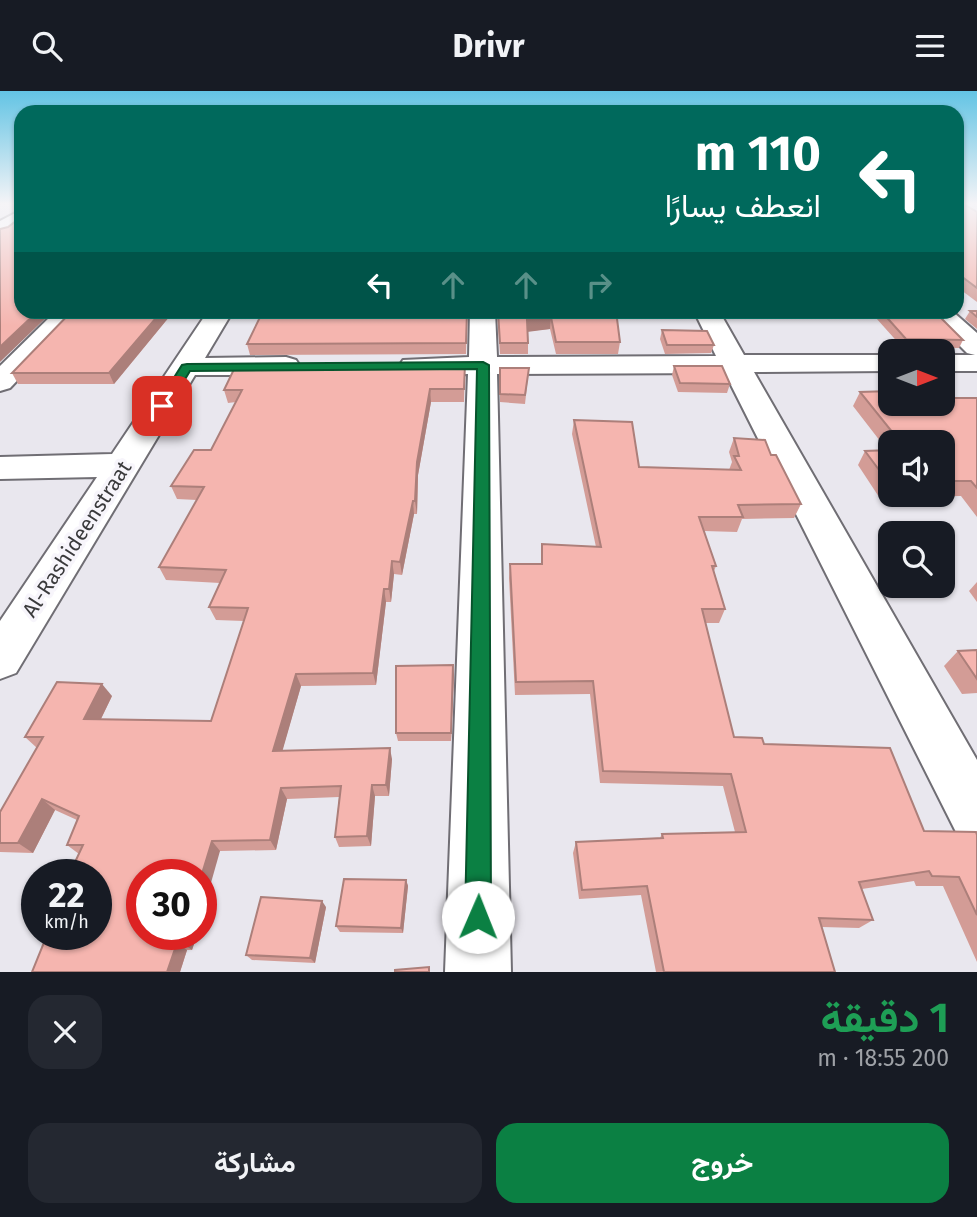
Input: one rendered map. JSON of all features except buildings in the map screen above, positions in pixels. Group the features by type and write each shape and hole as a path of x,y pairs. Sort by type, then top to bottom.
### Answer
{"street":[{"path":"0,381 63,319"},
{"name":"Al-Rashideenstraat","path":"0,659 216,319"},
{"path":"478,972 483,319"},
{"path":"710,319 977,814"},
{"path":"946,319 977,347"},
{"path":"388,366 878,363"},
{"path":"956,363 977,363"},
{"path":"187,367 308,366"},
{"path":"0,468 125,465"}],"route":[{"path":"162,406 187,367 483,365 478,917"}]}
